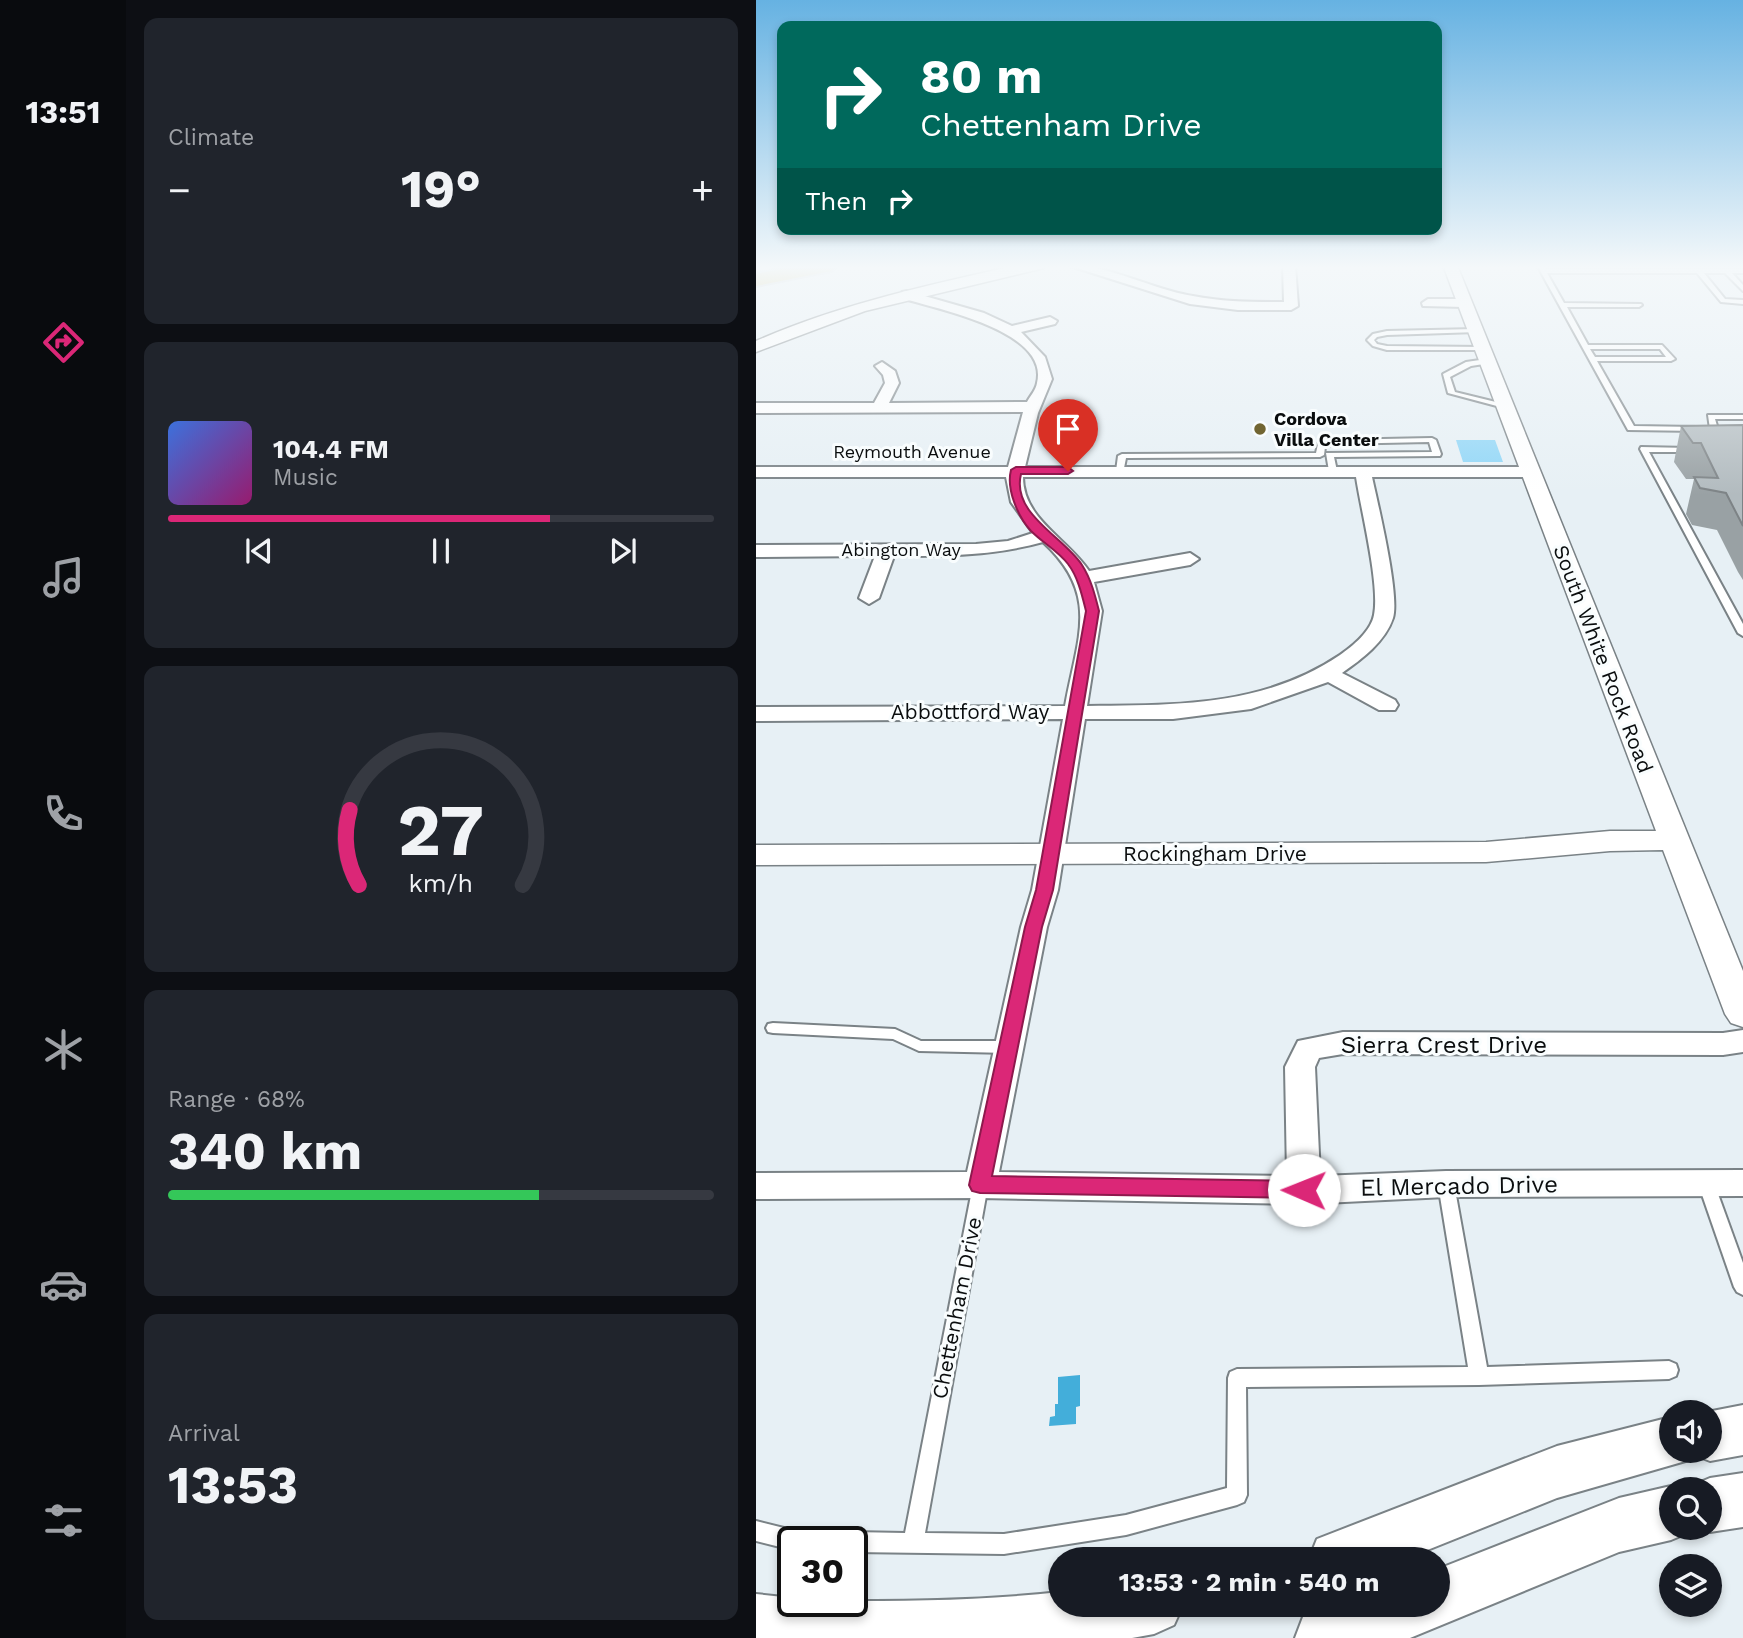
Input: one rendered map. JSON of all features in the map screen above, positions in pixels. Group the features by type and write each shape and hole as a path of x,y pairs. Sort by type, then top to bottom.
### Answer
{"main road":[{"path":"1722,1434 1743,1430"},
{"path":"1366,1547 1557,1472 1659,1445"},
{"path":"1722,1503 1743,1500"},
{"path":"1450,1593 1619,1525 1659,1516"},
{"path":"756,1623 853,1633 1025,1625 1077,1617"},
{"path":"1324,1638 1387,1617"}],"street":[{"name":"Chettenham Drive","path":"980,1185 1034,927 1045,890 1092,611 1083,578 1063,550 1035,528 1017,495 1013,481 1032,407 1045,382 1044,366 1025,341"},
{"name":"South White Rock Road","path":"1480,341 1743,1014"},
{"path":"879,407 892,383 890,374 883,366"},
{"path":"756,408 1032,407"},
{"name":"Reymouth Avenue","path":"756,472 1120,471 1327,461 1363,471 1530,471"},
{"name":"Abbottford Way","path":"756,714 1174,712 1230,705 1273,695 1328,674 1374,635 1384,617 1383,585 1363,471"},
{"name":"Abington Way","path":"756,551 992,548 1044,536"},
{"path":"869,598 887,550"},
{"path":"1083,578 1190,559"},
{"path":"1328,674 1387,705"},
{"name":"Rockingham Drive","path":"756,855 1486,852 1610,841 1673,840"},
{"name":"Sierra Crest Drive","path":"1304,1190 1300,1067 1308,1049 1343,1043 1733,1043"},
{"name":"El Mercado Drive","path":"756,1186 980,1185 1304,1190 1446,1184 1743,1183"}],"lane":[{"path":"1371,341 1387,348 1482,347"},
{"path":"1409,341 1409,347"},
{"path":"1448,341 1482,347"},
{"path":"1582,341 1631,428 1724,429"},
{"path":"1482,347 1469,364 1446,376 1452,393 1505,407"},
{"path":"1585,347 1662,347 1671,359 1592,359"},
{"path":"1714,429 1711,417 1743,417"},
{"path":"1432,440 1437,454 1327,461 1321,446 1333,442 1432,440"},
{"path":"1706,450 1644,449 1743,633"},
{"path":"773,1028 895,1034 919,1046 1009,1047"},
{"path":"1706,1183 1743,1287"},
{"path":"1446,1184 1479,1376"},
{"name":"Chettenham Drive","path":"912,1544 980,1185"},
{"path":"868,1543 1004,1544 1126,1525 1237,1495 1237,1378 1479,1376 1669,1370"},
{"path":"756,1531 777,1536"}],"shaded area":[{"path":"1456,440 1495,440 1503,462 1463,462"},
{"path":"1080,1375 1080,1406 1076,1407 1076,1424 1049,1426 1050,1417 1055,1416 1055,1404 1058,1404 1058,1377"}],"building":[{"path":"1743,425 1743,526 1726,493 1700,488 1694,477 1718,478 1701,443 1693,443 1681,426"}],"place":[{"name":"Cordova Villa Center","path":"1260,429"}],"route":[{"path":"1068,471 1016,470 1013,481 1017,495 1035,528 1063,550 1076,566 1083,578 1092,611 1045,890 1034,927 980,1185 1304,1190"}]}
